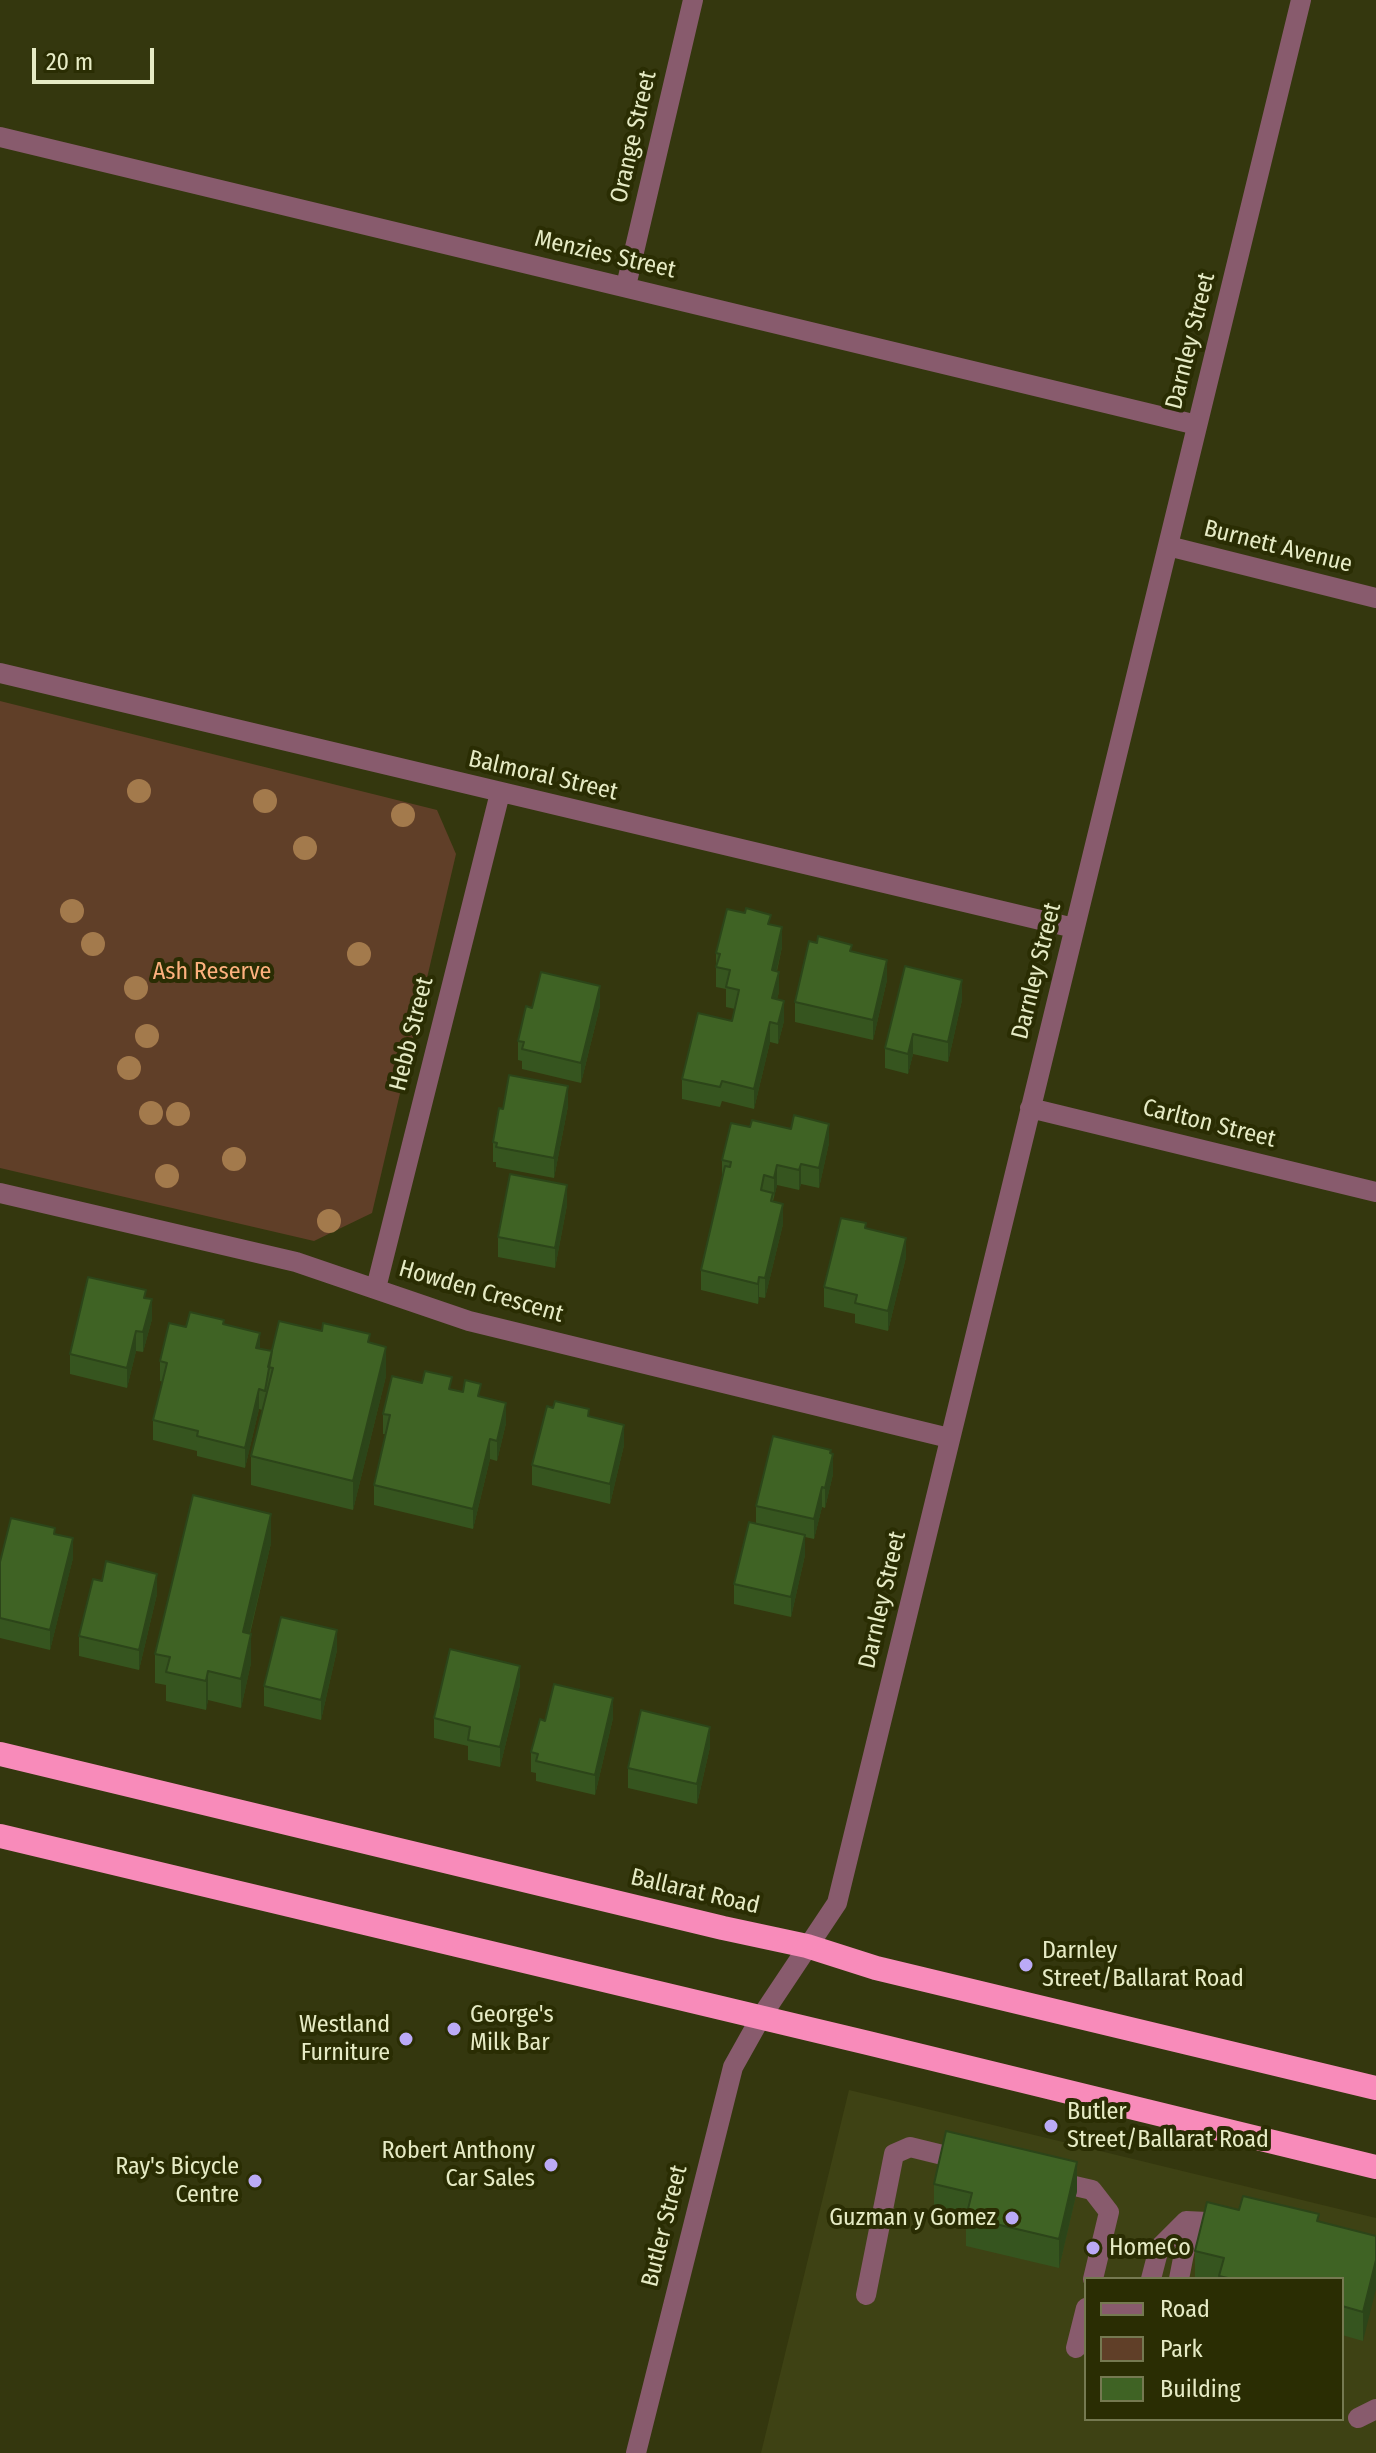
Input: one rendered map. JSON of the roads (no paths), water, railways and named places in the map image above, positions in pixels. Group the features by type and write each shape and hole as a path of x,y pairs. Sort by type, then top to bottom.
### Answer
{"highway":[{"name":"Ballarat Road","path":"0,1754 807,1946 876,1968 1376,2088"},
{"path":"0,1836 1376,2167"}],"street":[{"name":"Orange Street","path":"626,286 693,0"},
{"name":"Darnley Street","path":"761,2017 837,1903 1301,0"},
{"name":"Menzies Street","path":"0,137 1197,425"},
{"name":"Burnett Avenue","path":"1168,546 1376,598"},
{"name":"Balmoral Street","path":"0,673 1074,928"},
{"name":"Hebb Street","path":"376,1288 500,793"},
{"name":"Carlton Street","path":"1030,1108 1376,1192"},
{"name":"Howden Crescent","path":"0,1193 296,1262 469,1321 949,1438"},
{"name":"Butler Street","path":"636,2453 727,2084 761,2017"},
{"path":"866,2295 894,2154 910,2147 986,2165"},
{"path":"1032,2176 1092,2190 1109,2212 1093,2277"},
{"path":"1152,2277 1159,2248 1186,2221 1240,2226"},
{"path":"1179,2277 1187,2238 1207,2222"},
{"path":"1076,2348 1084,2316"}],"place":[{"name":"Darnley Street/Ballarat Road","path":"1026,1965"},
{"name":"George's Milk Bar","path":"454,2029"},
{"name":"Westland Furniture","path":"406,2039"},
{"name":"Butler Street/Ballarat Road","path":"1051,2126"},
{"name":"Robert Anthony Car Sales","path":"551,2165"},
{"name":"Ray's Bicycle Centre","path":"255,2181"},
{"name":"Guzman y Gomez","path":"1012,2218"},
{"name":"HomeCo","path":"1093,2248"}],"park label":[{"name":"Ash Reserve","path":"212,972"}]}
